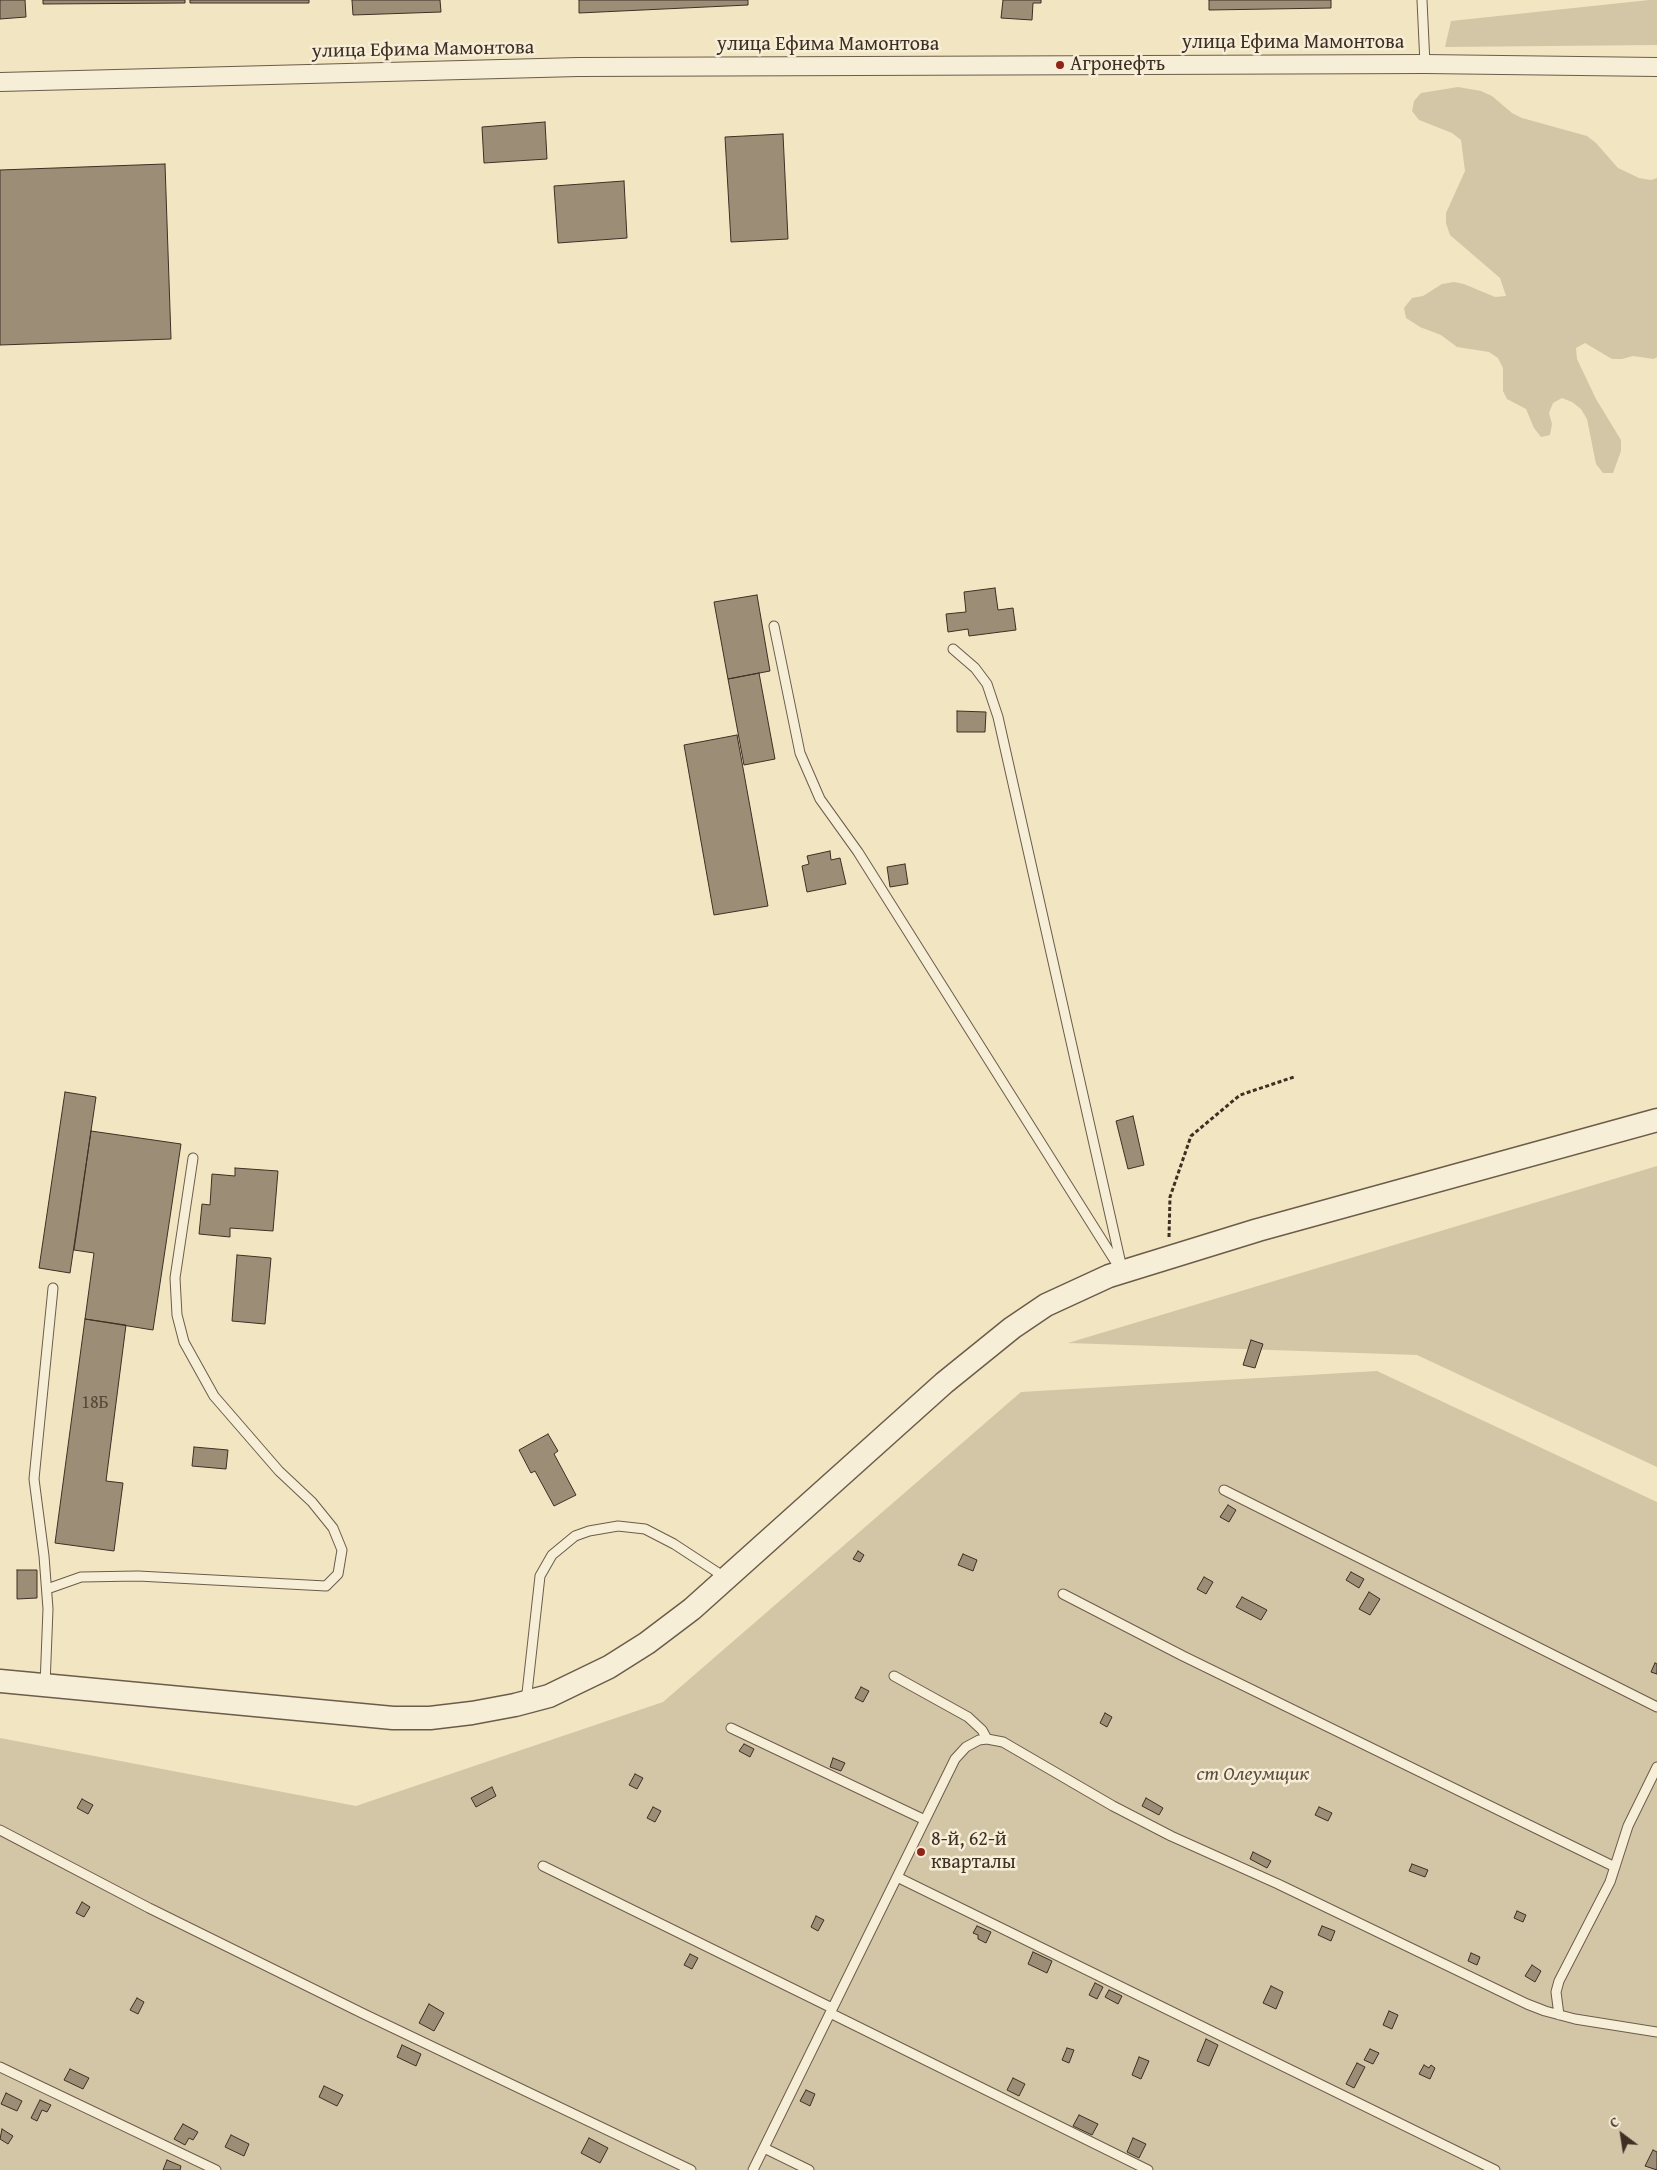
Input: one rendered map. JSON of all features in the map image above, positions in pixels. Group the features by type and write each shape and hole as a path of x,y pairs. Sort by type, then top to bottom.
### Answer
{"street":[{"name":"улица Ефима Мамонтова","path":"0,82 578,67 1425,64 1657,68"},
{"path":"0,1681 393,1718 430,1718 472,1713 549,1696 609,1667 648,1643 692,1609 944,1383 1012,1328 1046,1305 1078,1289 1122,1272 1258,1230 1657,1120"}],"lane":[{"path":"1422,0 1425,64"},
{"path":"774,626 800,753 820,799 858,852 1122,1272"},
{"path":"953,649 975,668 987,684 998,716 1122,1272"},
{"path":"47,1589 81,1576 138,1576 326,1586 338,1574 342,1550 333,1528 312,1502 280,1471 214,1396 184,1342 177,1315 175,1278 193,1158"},
{"path":"45,1685 47,1589 34,1479 53,1288"},
{"path":"1224,1490 1657,1707"},
{"path":"526,1702 540,1576 552,1555 575,1536 589,1531 618,1526 644,1529 674,1544 727,1579"},
{"path":"1063,1594 1183,1656 1615,1867"},
{"path":"894,1676 968,1717 982,1730 987,1739"},
{"path":"731,1728 925,1820"},
{"path":"753,2170 954,1759 966,1747 980,1740 987,1739 1003,1742 1113,1806 1171,1836 1278,1884 1526,2004 1559,2015 1657,2032"},
{"path":"1559,2015 1556,1992 1559,1980 1610,1882 1628,1826 1657,1767"},
{"path":"0,1830 149,1908 366,2015 691,2170"},
{"path":"542,1866 1148,2170"},
{"path":"897,1877 1495,2170"},
{"path":"0,2067 216,2170"},
{"path":"764,2148 809,2170"}],"path":[{"path":"1169,1258 1170,1196 1191,1136 1240,1095 1294,1077"}],"green space":[{"path":"1657,0 1657,45 1445,47 1451,21"},
{"path":"1458,87 1481,91 1492,96 1512,113 1522,118 1587,136 1596,143 1618,168 1639,178 1651,180 1657,178 1657,357 1654,359 1633,356 1612,359 1585,343 1576,348 1577,359 1596,399 1621,440 1621,451 1613,473 1603,473 1596,464 1587,419 1581,409 1572,402 1562,398 1553,403 1549,413 1552,424 1550,435 1541,437 1534,428 1526,409 1507,399 1503,391 1503,368 1498,358 1489,352 1457,347 1441,335 1420,327 1406,318 1404,308 1412,298 1423,296 1442,284 1454,282 1464,284 1495,297 1506,296 1500,278 1450,235 1446,223 1446,213 1465,171 1461,140 1452,133 1419,120 1412,111 1414,101 1421,93"},
{"path":"1657,1166 1657,1467 1417,1355 1068,1343"},
{"name":"ст Олеумщик","path":"1377,1371 1657,1502 1657,2170 0,2170 0,1738 356,1806 663,1702 1021,1392"}],"building":[{"path":"0,0 25,0 26,17 0,19"},
{"path":"43,0 185,0 185,3 43,4"},
{"path":"190,0 309,0 309,3 190,3"},
{"path":"352,0 440,0 441,12 353,15"},
{"path":"579,0 748,0 748,5 579,13"},
{"path":"1003,0 1041,0 1041,3 1033,3 1032,20 1001,18"},
{"path":"1209,0 1331,0 1331,8 1209,10"},
{"path":"545,122 547,159 484,163 482,127"},
{"path":"783,134 788,239 731,242 725,137"},
{"path":"165,164 171,339 0,345 0,170"},
{"path":"624,181 627,238 558,243 554,186"},
{"path":"995,588 998,610 1013,608 1016,630 969,636 968,629 948,632 946,614 966,612 964,592"},
{"path":"757,595 770,671 728,679 714,602"},
{"path":"759,673 775,759 744,765 728,679"},
{"path":"957,711 986,712 985,732 957,732"},
{"path":"737,735 768,906 714,915 684,745"},
{"path":"830,851 831,860 840,858 846,884 807,892 802,866 809,864 807,856"},
{"path":"905,864 908,884 890,887 887,867"},
{"path":"65,1092 96,1097 70,1273 39,1268"},
{"path":"1133,1116 1144,1165 1128,1169 1116,1121"},
{"path":"91,1131 181,1144 153,1330 85,1319 94,1253 74,1250"},
{"path":"235,1168 278,1171 273,1231 230,1228 230,1237 199,1234 202,1204 210,1205 212,1174 235,1176"},
{"path":"237,1255 271,1258 265,1324 232,1321"},
{"path":"85,1319 126,1325 106,1481 123,1483 114,1551 55,1543"},
{"path":"1251,1340 1263,1344 1255,1368 1243,1365"},
{"path":"548,1434 558,1451 554,1454 576,1495 554,1506 535,1471 531,1473 519,1450"},
{"path":"194,1447 228,1450 226,1469 192,1466"},
{"path":"1228,1505 1236,1510 1229,1522 1220,1517"},
{"path":"858,1551 864,1555 860,1562 853,1559"},
{"path":"963,1554 977,1560 973,1571 958,1565"},
{"path":"17,1570 37,1570 37,1598 17,1599"},
{"path":"1351,1572 1364,1579 1359,1588 1346,1580"},
{"path":"1204,1577 1213,1582 1206,1594 1197,1589"},
{"path":"1369,1592 1380,1599 1370,1615 1359,1609"},
{"path":"1242,1597 1267,1610 1261,1620 1236,1607"},
{"path":"1655,1663 1657,1664 1657,1674 1651,1672"},
{"path":"861,1687 869,1691 863,1702 855,1698"},
{"path":"1105,1713 1112,1717 1107,1727 1100,1723"},
{"path":"744,1744 754,1749 750,1757 739,1751"},
{"path":"833,1758 845,1763 841,1771 830,1767"},
{"path":"635,1774 643,1778 637,1789 629,1785"},
{"path":"492,1787 496,1796 476,1807 471,1798"},
{"path":"1146,1798 1163,1808 1159,1815 1142,1806"},
{"path":"82,1799 93,1805 88,1814 77,1808"},
{"path":"653,1807 661,1811 655,1822 647,1818"},
{"path":"1319,1807 1332,1813 1328,1821 1315,1815"},
{"path":"1253,1852 1271,1861 1267,1868 1250,1859"},
{"path":"1412,1864 1428,1870 1425,1877 1409,1871"},
{"path":"82,1902 90,1907 84,1917 76,1913"},
{"path":"1517,1911 1526,1915 1523,1922 1514,1918"},
{"path":"816,1916 824,1920 818,1931 811,1927"},
{"path":"977,1926 991,1932 986,1943 978,1939 978,1935 973,1933"},
{"path":"1322,1926 1335,1931 1331,1941 1318,1935"},
{"path":"1033,1952 1052,1961 1047,1973 1028,1964"},
{"path":"1471,1953 1480,1957 1477,1965 1468,1961"},
{"path":"690,1954 698,1958 692,1969 684,1965"},
{"path":"1532,1965 1541,1971 1535,1982 1525,1976"},
{"path":"1095,1983 1103,1987 1097,1999 1089,1995"},
{"path":"1271,1986 1283,1992 1276,2009 1263,2003"},
{"path":"1109,1990 1122,1996 1118,2004 1105,1997"},
{"path":"137,1998 144,2002 138,2014 130,2010"},
{"path":"429,2004 444,2013 434,2031 419,2023"},
{"path":"1389,2011 1398,2015 1392,2029 1383,2025"},
{"path":"1206,2039 1218,2045 1209,2066 1197,2061"},
{"path":"402,2045 421,2054 416,2066 397,2057"},
{"path":"1067,2048 1074,2050 1069,2063 1062,2060"},
{"path":"1370,2049 1379,2053 1373,2064 1364,2060"},
{"path":"1139,2057 1149,2061 1141,2079 1132,2075"},
{"path":"1357,2063 1365,2067 1354,2088 1346,2084"},
{"path":"1424,2065 1429,2068 1431,2065 1435,2068 1430,2079 1419,2074"},
{"path":"70,2069 89,2078 83,2089 64,2080"},
{"path":"1013,2078 1025,2084 1019,2096 1007,2090"},
{"path":"324,2086 343,2095 337,2106 319,2097"},
{"path":"806,2090 815,2094 810,2106 800,2101"},
{"path":"6,2093 22,2101 17,2111 1,2104"},
{"path":"40,2100 51,2105 47,2112 42,2110 37,2121 31,2118"},
{"path":"1079,2115 1098,2124 1092,2135 1073,2126"},
{"path":"183,2124 198,2132 193,2140 189,2138 185,2145 174,2139"},
{"path":"2,2129 13,2136 8,2144 0,2139"},
{"path":"231,2135 249,2144 244,2156 225,2147"},
{"path":"589,2138 608,2148 600,2163 581,2153"},
{"path":"1133,2138 1146,2144 1139,2158 1127,2152"},
{"path":"1653,2150 1657,2152 1657,2170 1645,2166"},
{"path":"167,2160 181,2166 180,2170 163,2170"}],"place":[{"name":"Агронефть","path":"1060,65"},
{"name":"8-й, 62-й кварталы","path":"921,1852"}]}
